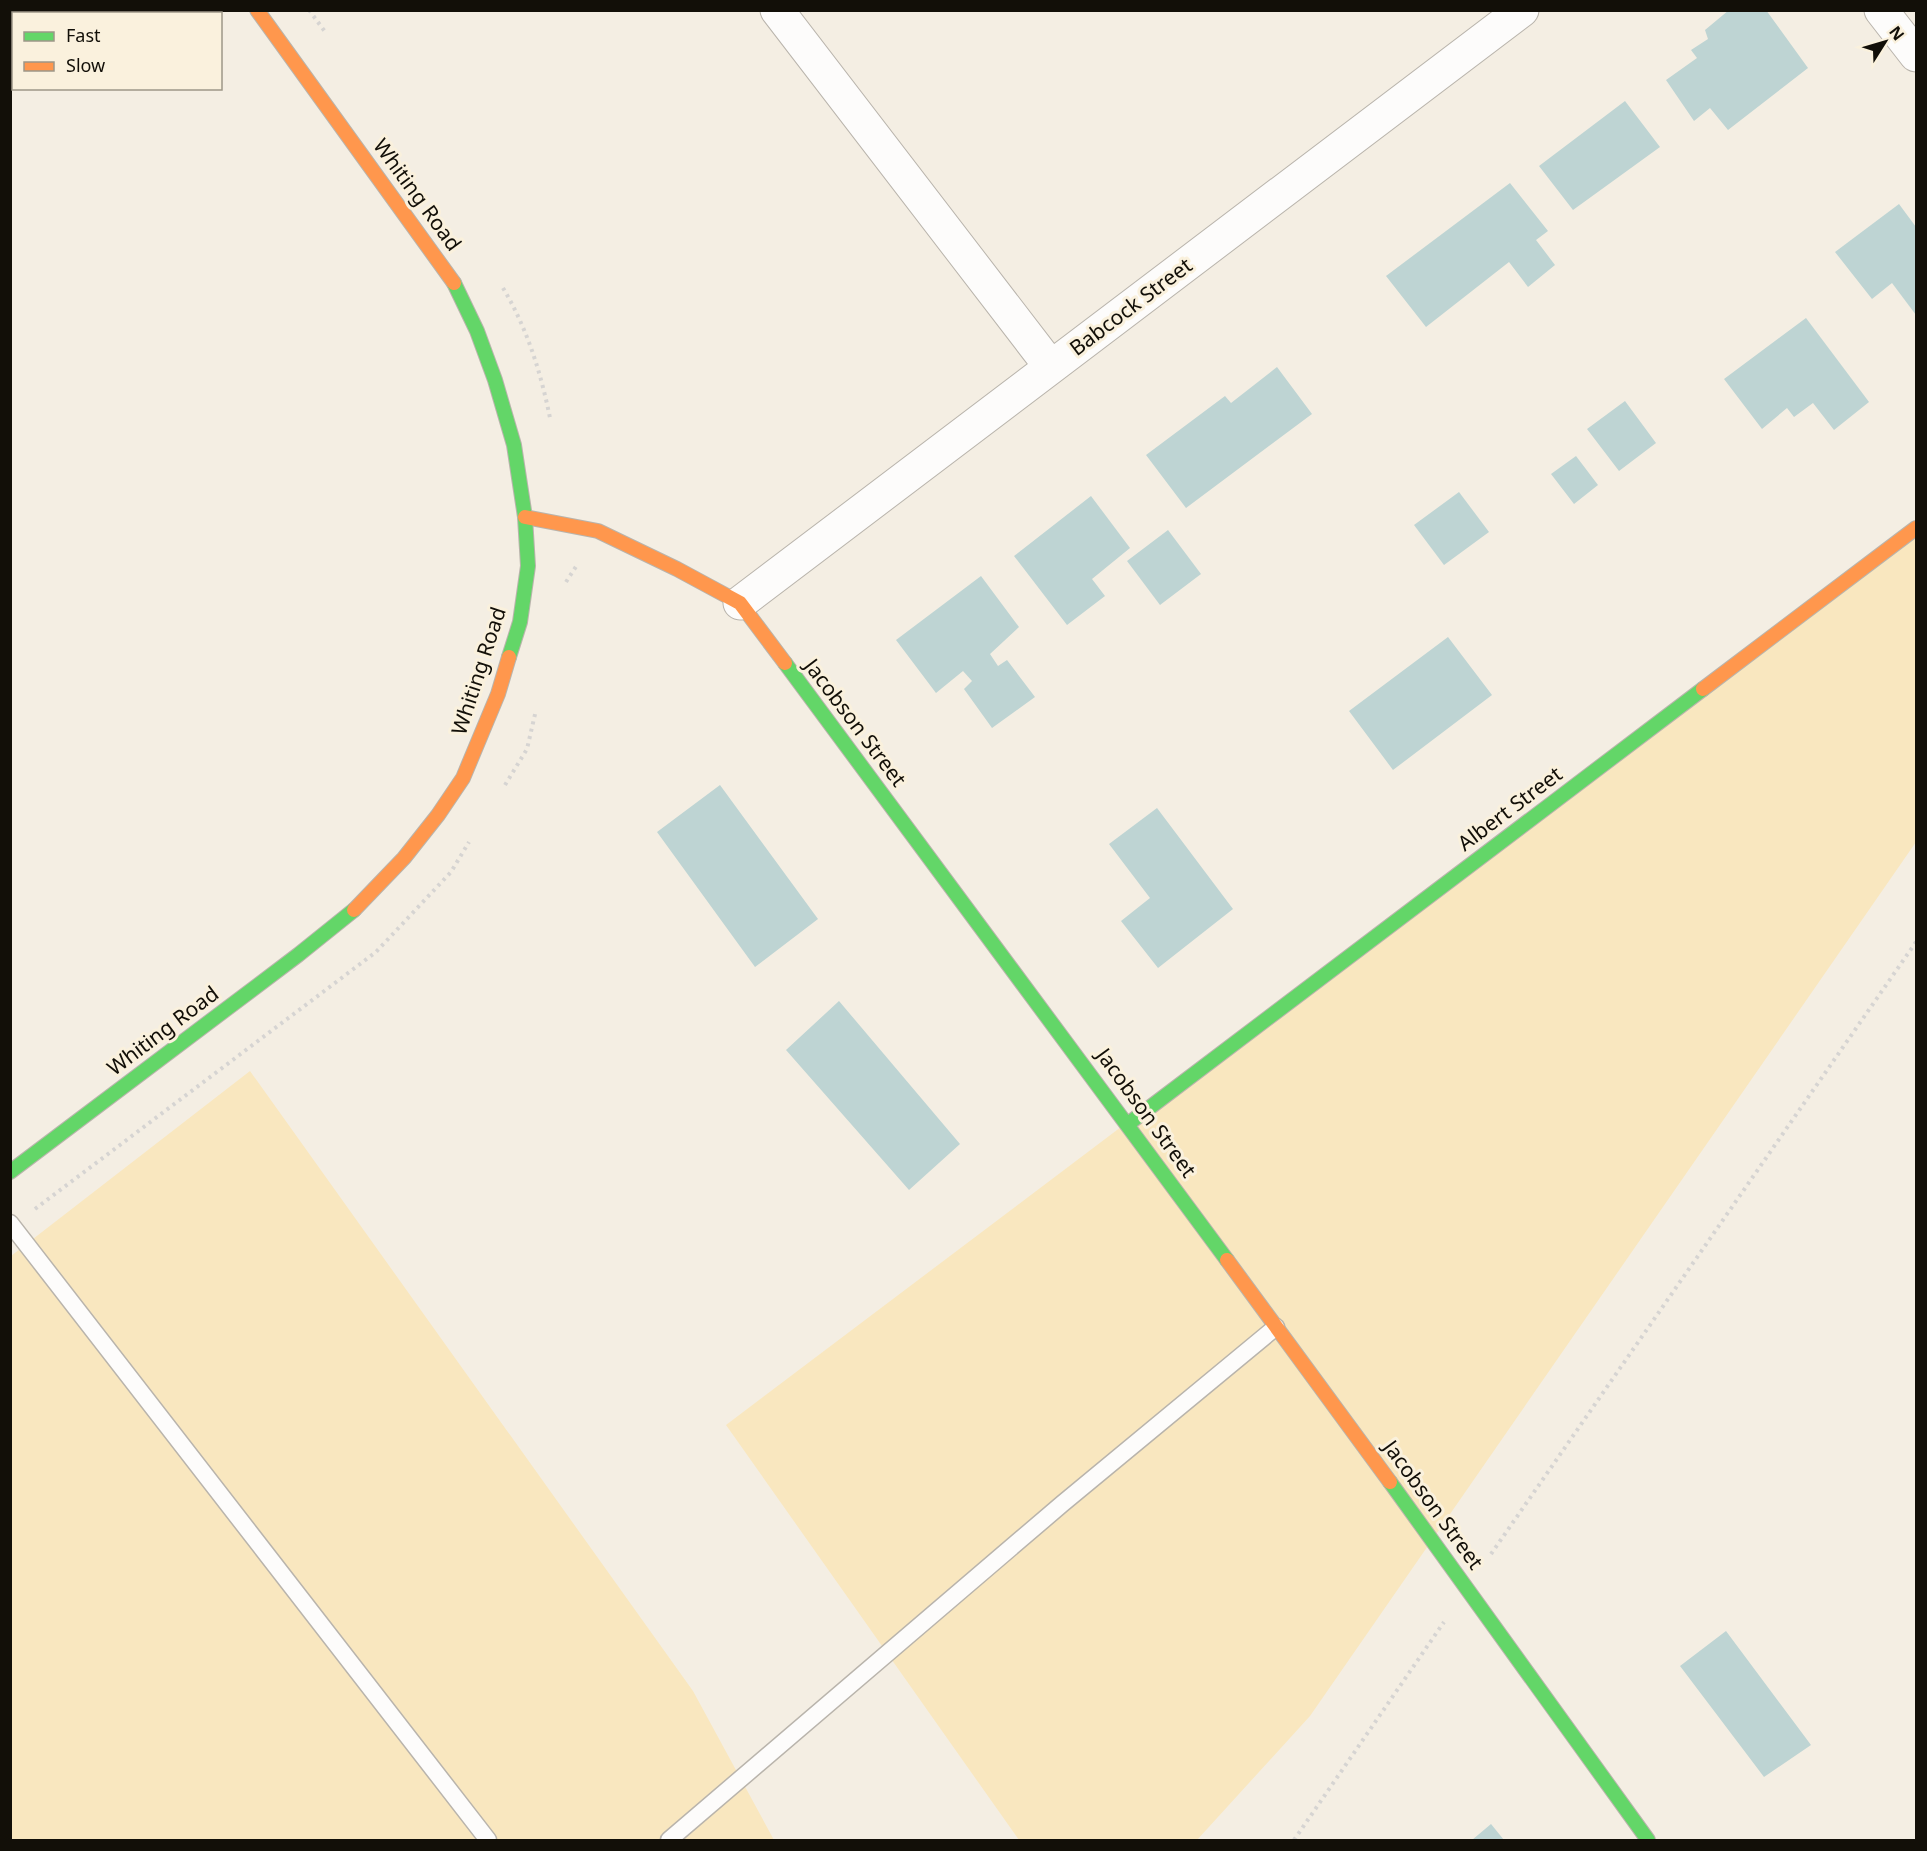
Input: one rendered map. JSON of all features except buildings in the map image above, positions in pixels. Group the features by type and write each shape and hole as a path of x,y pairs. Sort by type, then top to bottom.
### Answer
{"street":[{"name":"Whiting Road","path":"10,1172 298,955 361,904 404,858 463,778 498,694 520,622 528,566 525,517 514,445 495,380 477,331 452,279 257,10"},
{"path":"777,10 1052,367"},
{"name":"Babcock Street","path":"740,603 1522,10"},
{"path":"1881,10 1917,55"},
{"name":"Jacobson Street","path":"525,517 598,531 677,569 740,603 1128,1124 1648,1840"},
{"name":"Albert Street","path":"1128,1124 1917,528"}],"lane":[{"path":"10,1223 488,1840"},
{"path":"669,1840 1062,1504 1276,1327"}],"path":[{"path":"1294,1840 1917,942"}],"shaded area":[{"path":"1916,527 1916,842 1310,1716 1197,1840 1019,1840 726,1425"},
{"path":"250,1071 693,1691 774,1840 11,1840 11,1256"}],"traffic: fast":[{"path":"454,283 477,331 495,380 514,445 525,517 528,566 520,622 509,657"},
{"path":"785,663 1227,1260"},
{"path":"1128,1124 1703,689"},
{"path":"10,1172 298,955 354,910"},
{"path":"1390,1482 1648,1840"}],"traffic: slow":[{"path":"257,10 454,283"},
{"path":"525,517 598,531 677,569 740,603 785,663"},
{"path":"1703,689 1916,528"},
{"path":"354,910 404,858 438,815 463,778 498,694 509,657"},
{"path":"1227,1260 1390,1482"}]}
